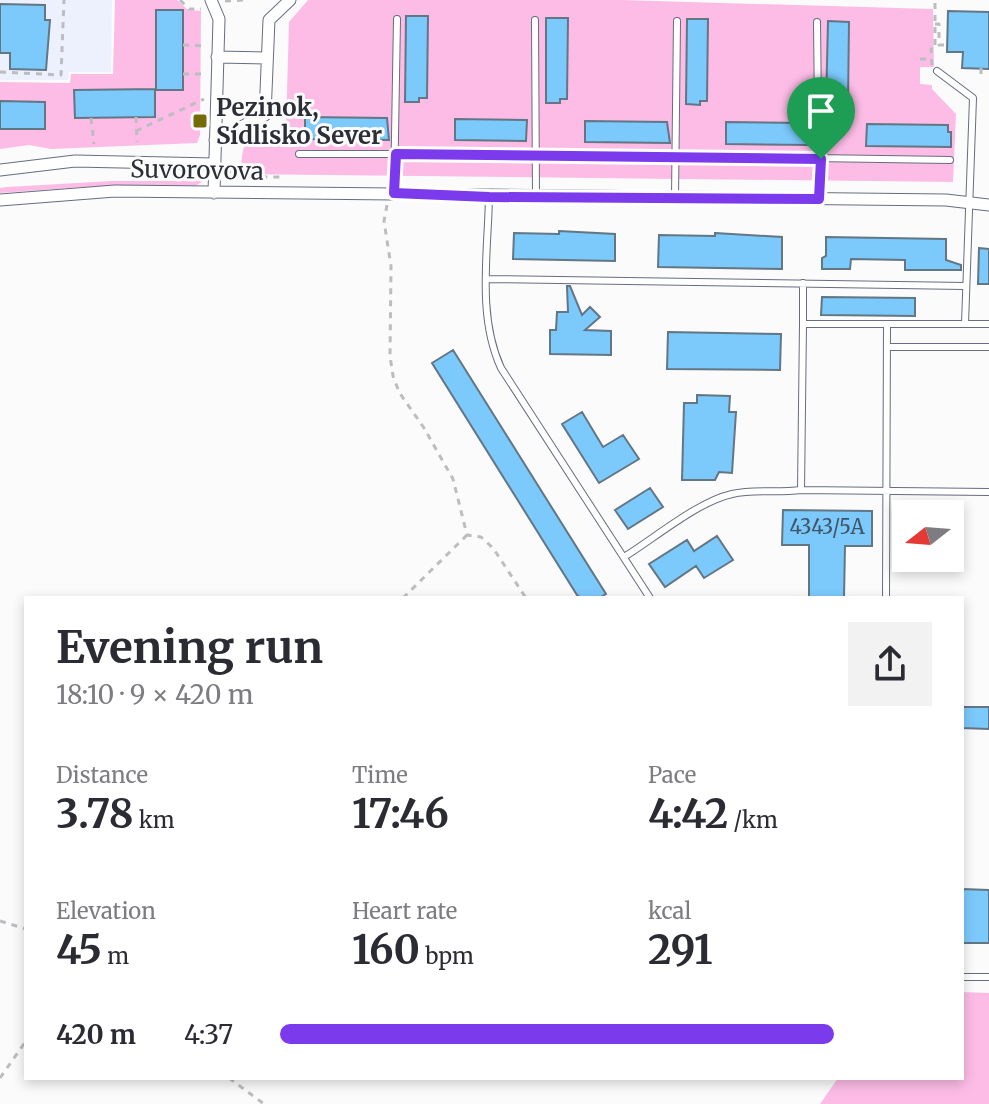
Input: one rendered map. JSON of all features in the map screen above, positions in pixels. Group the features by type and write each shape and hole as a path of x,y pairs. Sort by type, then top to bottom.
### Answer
{"street":[{"path":"215,140 265,115 269,20 290,0"},
{"path":"209,4 219,19 214,193"},
{"path":"217,57 267,58"},
{"path":"0,170 75,161 214,164"},
{"name":"Suvorovova","path":"0,200 115,191 946,200 989,205"}],"lane":[{"path":"392,193 396,154 397,19"},
{"path":"535,20 536,197"},
{"path":"675,198 677,21"},
{"path":"817,22 821,159 819,199"},
{"path":"936,68 973,98 965,324"},
{"name":"Suvorovova","path":"299,154 950,160"},
{"path":"489,197 488,326 493,349 501,368 649,596"},
{"path":"488,279 965,286"},
{"path":"801,490 803,283"},
{"path":"803,324 989,324"},
{"path":"886,596 887,324"},
{"path":"887,347 989,347"},
{"path":"624,557 701,508 737,493 801,490 989,492"},
{"path":"964,977 989,977"}],"path":[{"path":"0,72 61,75 64,0"},
{"path":"180,0 189,9 209,4"},
{"path":"935,0 935,49 931,49 931,59 932,66 936,68"},
{"path":"935,24 939,24 939,45 948,45"},
{"path":"183,45 204,46"},
{"path":"920,59 931,59"},
{"path":"981,68 981,76"},
{"path":"183,74 204,74"},
{"path":"136,131 204,99"},
{"path":"136,117 137,142"},
{"path":"91,118 94,144"},
{"path":"214,164 241,177 282,177"},
{"path":"392,193 384,221 391,266 390,356 393,376 399,392 453,479 467,535"},
{"path":"405,596 467,535"},
{"path":"467,535 481,537 493,548 525,596"},
{"path":"0,921 24,928"},
{"path":"0,1078 24,1044"},
{"path":"232,1080 264,1104"}],"shaded area":[{"path":"0,0 112,0 111,72 69,72 68,80 0,80"},
{"path":"115,0 177,0 188,10 201,11 200,135 197,143 51,149 29,145 0,149 0,82 70,83 71,74 113,74"},
{"path":"308,0 621,0 933,9 934,67 920,67 920,84 932,85 932,89 956,114 953,182 241,174 244,147 248,141 286,128 289,22"},
{"path":"112,181 204,181 195,186 83,187 0,193 0,188 6,187"},
{"path":"964,992 989,993 989,1104 820,1104 837,1080 964,1080"}],"building":[{"path":"0,4 45,5 45,20 50,20 46,70 10,69 10,53 0,53"},
{"path":"156,10 183,10 183,90 156,90"},
{"path":"948,11 989,12 989,69 962,68 963,52 947,52"},
{"path":"406,16 428,16 427,98 419,98 419,102 405,102"},
{"path":"546,18 568,18 567,99 560,99 560,103 546,103"},
{"path":"687,19 708,19 707,101 700,101 700,105 686,104"},
{"path":"828,21 849,22 848,103 841,103 841,107 826,107"},
{"path":"155,89 155,117 75,118 74,90"},
{"path":"0,101 45,102 45,129 0,129"},
{"path":"305,117 387,118 389,140 305,139"},
{"path":"455,119 527,120 526,141 455,140"},
{"path":"585,121 667,122 670,143 585,142"},
{"path":"726,122 807,123 807,130 811,130 811,145 726,144"},
{"path":"867,124 948,125 951,147 866,146"},
{"path":"559,231 615,234 615,261 513,259 514,233 559,234"},
{"path":"715,233 782,237 782,269 658,267 659,235 715,236"},
{"path":"826,237 946,239 946,260 961,265 961,270 905,270 905,260 851,259 850,269 822,269"},
{"path":"979,248 989,249 989,284 978,284"},
{"path":"567,286 570,286 582,315 590,307 600,317 585,330 611,331 611,355 550,354 550,330 556,330 557,312 568,312"},
{"path":"822,297 915,298 915,316 821,315"},
{"path":"668,332 781,334 780,370 667,369"},
{"path":"453,350 606,594 577,595 432,363"},
{"path":"697,395 730,396 729,412 736,412 732,473 719,472 715,480 682,480 684,403 697,403"},
{"path":"582,412 603,447 623,435 639,459 599,483 562,424"},
{"path":"650,488 663,507 628,529 615,510"},
{"path":"783,510 872,511 872,546 845,546 844,596 809,596 809,545 782,545"},
{"path":"717,536 733,560 704,578 696,566 665,587 649,564 687,540 694,551"},
{"path":"964,707 989,707 989,729 964,728"},
{"path":"964,889 989,890 989,943 964,943"}],"place":[{"name":"Pezinok, Sídlisko Sever","path":"200,121"}],"route":[{"path":"396,154 821,159 819,199 489,197 394,193 396,154"}]}
